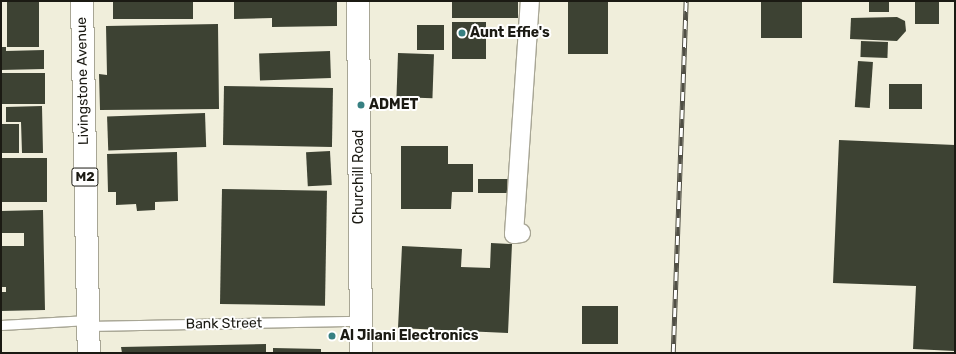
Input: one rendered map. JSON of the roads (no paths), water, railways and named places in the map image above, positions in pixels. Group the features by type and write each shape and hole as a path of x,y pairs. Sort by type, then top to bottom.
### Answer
{"highway":[{"name":"Livingstone Avenue","path":"82,1 89,353"},
{"name":"Churchill Road","path":"358,1 361,353"}],"street":[{"path":"521,234 514,234 530,1"}],"lane":[{"name":"Bank Street","path":"1,325 88,323 360,322"}],"railway":[{"path":"673,353 686,1"}],"place":[{"name":"Aunt Effie's","path":"462,33"},
{"name":"ADMET","path":"361,105"},
{"name":"Al Jilani Electronics","path":"332,336"}]}
